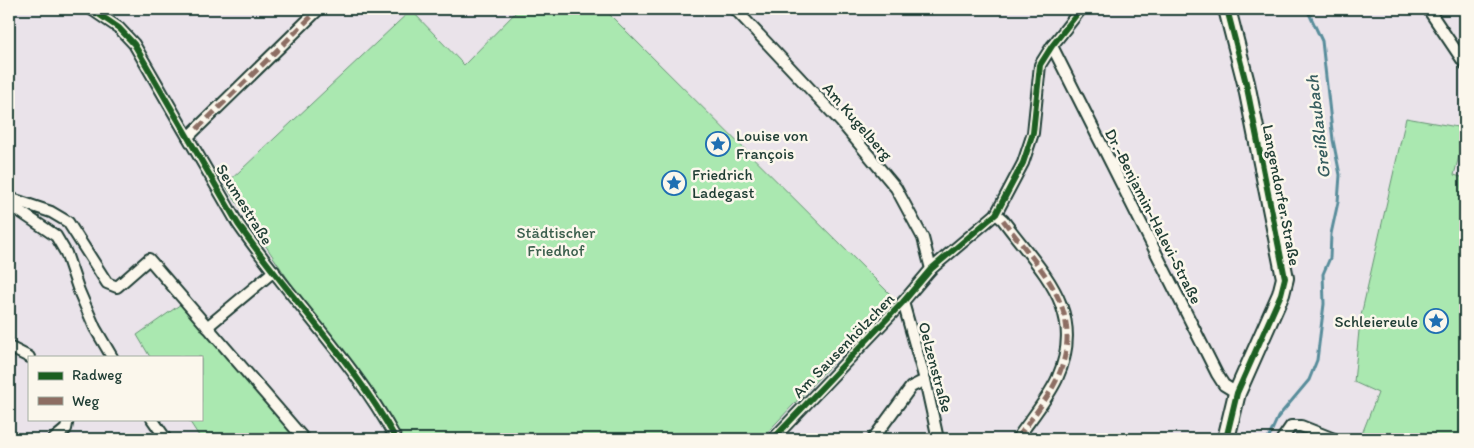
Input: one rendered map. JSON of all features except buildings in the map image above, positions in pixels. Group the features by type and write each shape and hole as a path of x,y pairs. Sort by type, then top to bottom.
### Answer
{"main road":[{"name":"Langendorfer Straße","path":"1226,439 1237,393 1281,294 1285,278 1246,83 1227,9"}],"street":[{"name":"Seumestraße","path":"91,9 119,28 134,44 238,224 353,370 381,412 396,439"},
{"path":"188,137 319,9"},
{"name":"Am Kugelberg","path":"735,9 841,122 896,188 923,238 932,269"},
{"path":"1017,439 1057,380 1068,347 1068,329 1066,314 1058,295 1003,220 996,214 1023,162 1033,133 1040,65 1052,46 1081,9"},
{"path":"1428,9 1465,64"},
{"name":"Dr.-Benjamin-Halevi-Straße","path":"1052,46 1217,374 1224,385 1237,393"},
{"path":"9,198 52,212 68,222 107,283 117,286 149,260 304,439"},
{"path":"9,204 56,236 66,253 78,291 111,356"},
{"name":"Am Sausenhölzchen","path":"773,439 932,269 996,214"},
{"path":"207,327 274,271"},
{"name":"Oelzenstraße","path":"903,302 925,380 938,439"},
{"path":"9,347 28,356"},
{"path":"873,439 911,387 925,380"},
{"path":"54,439 66,429 68,420"},
{"path":"153,420 166,439"},
{"path":"1282,439 1291,426 1301,426 1334,439"}],"shaded area":[{"path":"1298,430 1324,439 1289,439 1291,434"}],"green space":[{"name":"Städtischer Friedhof","path":"519,9 604,9 894,298 761,439 401,439 324,333 225,185 411,10 464,65"},
{"path":"1406,118 1463,128 1463,141 1454,175 1465,178 1465,439 1360,439 1378,393 1354,382 1360,320"},
{"path":"181,304 250,380 295,435 290,439 201,439 189,420 202,420 202,356 149,356 137,335"}],"waterway":[{"name":"Greißlaubach","path":"1268,439 1278,417 1309,380 1317,360 1324,304 1323,274 1330,258 1331,234 1338,202 1340,175 1333,140 1322,41 1307,9"}],"marked path":[{"path":"197,129 319,9"},
{"path":"1003,220 1032,257 1056,293 1064,312 1067,332 1065,354 1057,379 1017,439"}],"cycle path":[{"path":"91,9 119,28 134,44 238,224 278,278 341,356 379,410 396,439"},
{"path":"773,439 903,302 931,269 996,214 1023,163 1033,133 1040,65 1052,46 1081,9"},
{"path":"1226,439 1237,393 1281,294 1285,278 1246,83 1227,9"}],"place":[{"name":"Louise von François","path":"718,144"},
{"name":"Friedrich Ladegast","path":"674,183"},
{"name":"Schleiereule","path":"1436,321"}]}
